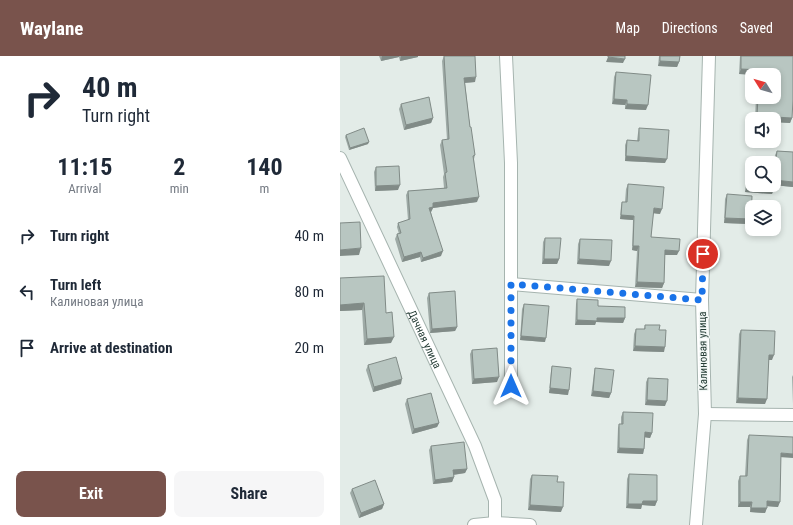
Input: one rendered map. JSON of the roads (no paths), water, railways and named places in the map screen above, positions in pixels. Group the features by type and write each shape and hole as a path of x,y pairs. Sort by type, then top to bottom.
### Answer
{"street":[{"path":"506,56 511,163 511,386"},
{"name":"Калиновая улица","path":"696,525 705,414 702,300 709,56"},
{"name":"Дачная улица","path":"340,158 475,446 495,500 495,524"},
{"path":"511,284 702,300"},
{"path":"705,414 793,415"},
{"path":"474,525 530,525"}]}
